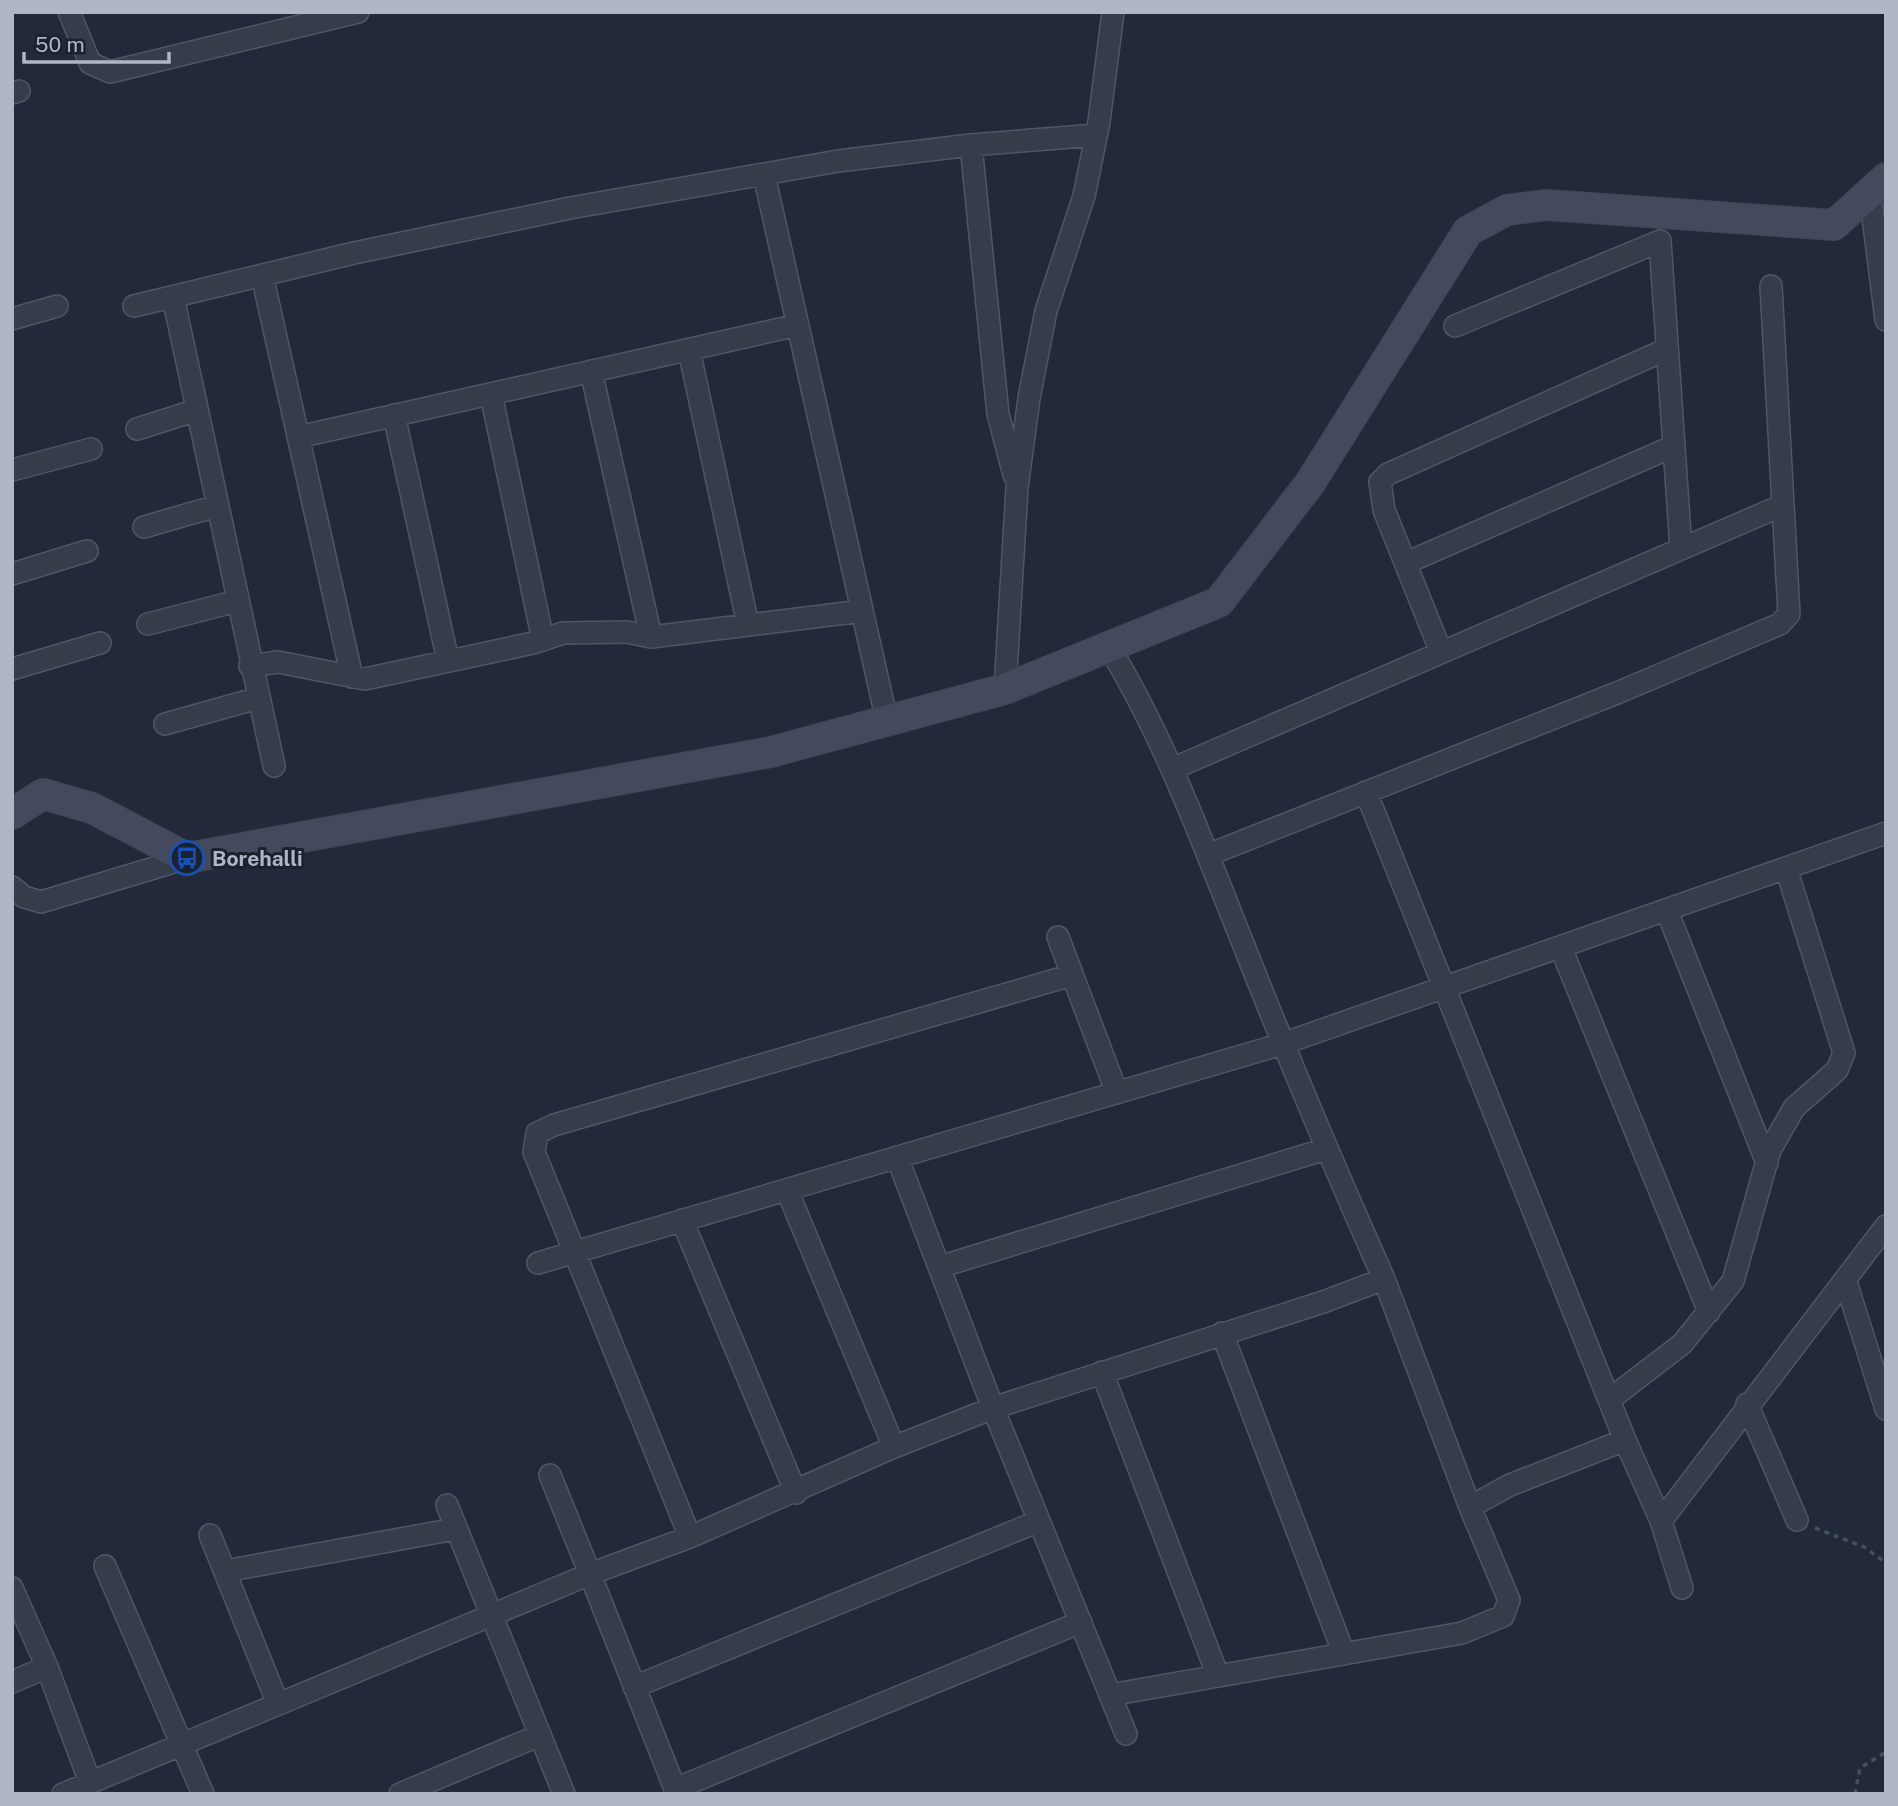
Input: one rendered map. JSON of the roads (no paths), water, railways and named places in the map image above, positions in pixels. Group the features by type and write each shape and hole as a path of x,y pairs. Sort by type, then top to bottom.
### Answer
{"main road":[{"path":"12,814 43,794 92,808 187,858 771,752 1005,689 1219,602 1310,483 1468,231 1507,210 1547,205 1834,225 1878,185"}],"street":[{"path":"69,12 90,63 110,72 358,12"},
{"path":"1005,689 1017,488 1029,398 1046,311 1084,196 1096,135 1113,12"},
{"path":"134,306 262,275 570,208 838,161 971,145 1096,135"},
{"path":"971,145 998,414 1017,488"},
{"path":"765,175 887,721"},
{"path":"1878,185 1886,320"},
{"path":"1455,326 1660,242 1681,549"},
{"path":"262,275 352,677"},
{"path":"1208,855 1617,694 1780,625 1789,614 1771,286"},
{"path":"173,297 250,666 274,766"},
{"path":"12,319 57,306"},
{"path":"298,437 798,325"},
{"path":"1441,652 1380,496 1380,482 1388,474 1667,349"},
{"path":"689,350 748,625"},
{"path":"591,372 651,636"},
{"path":"491,394 543,640"},
{"path":"137,429 197,411"},
{"path":"394,415 448,661"},
{"path":"1406,563 1674,446"},
{"path":"12,470 91,449"},
{"path":"1171,769 1783,505"},
{"path":"144,527 217,506"},
{"path":"12,574 87,551"},
{"path":"148,624 237,601"},
{"path":"250,666 278,662 365,679 543,640 563,633 598,631 651,636 862,611"},
{"path":"12,669 100,643"},
{"path":"1109,647 1143,702 1208,855 1282,1044 1384,1279 1470,1507 1509,1600 1503,1616 1462,1633 1110,1695"},
{"path":"165,723 258,698"},
{"path":"1366,792 1625,1440 1661,1521 1682,1588"},
{"path":"538,1263 1282,1044 1886,833"},
{"path":"12,887 24,897 41,902 187,858"},
{"path":"1609,1400 1682,1344 1733,1281 1770,1150 1794,1108 1837,1070 1843,1053 1786,867"},
{"path":"1667,911 1767,1163"},
{"path":"1058,937 1116,1093"},
{"path":"1560,948 1709,1312"},
{"path":"690,1537 534,1152 537,1133 554,1125 1072,975"},
{"path":"939,1267 1326,1149"},
{"path":"897,1157 993,1408 1126,1734"},
{"path":"787,1190 894,1447"},
{"path":"682,1220 796,1493"},
{"path":"1661,1521 1747,1404 1846,1282 1886,1226"},
{"path":"63,1794 590,1574 690,1537 796,1493 894,1447 993,1408 1323,1303 1384,1279"},
{"path":"1846,1282 1886,1409"},
{"path":"1222,1333 1344,1654"},
{"path":"1102,1372 1218,1676"},
{"path":"1747,1404 1797,1520"},
{"path":"1470,1507 1510,1485 1625,1440"},
{"path":"550,1475 676,1792 1081,1622"},
{"path":"447,1505 564,1794"},
{"path":"634,1687 1039,1521"},
{"path":"225,1572 455,1530"},
{"path":"210,1535 278,1704"},
{"path":"105,1566 203,1794"},
{"path":"12,1588 47,1667 90,1782"},
{"path":"12,1682 47,1667"},
{"path":"400,1794 540,1735"}],"place":[{"name":"Borehalli","path":"187,858"}]}
